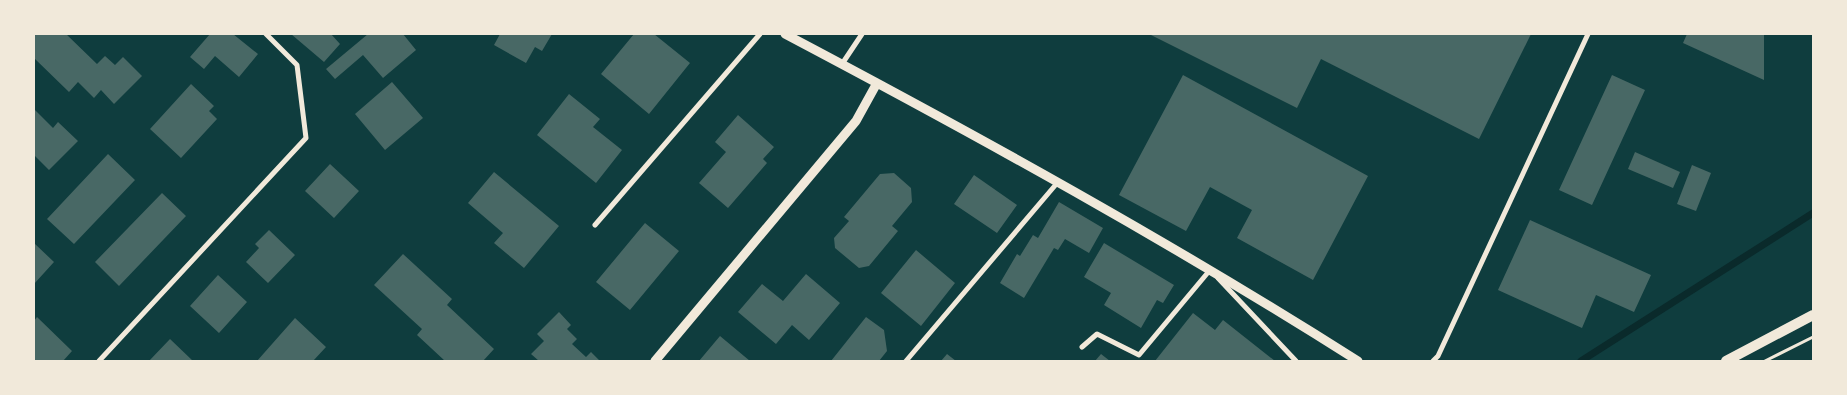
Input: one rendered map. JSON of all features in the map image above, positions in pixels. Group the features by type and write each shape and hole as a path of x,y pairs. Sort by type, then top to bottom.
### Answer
{"main road":[{"path":"1726,361 1813,315"}],"street":[{"path":"595,225 760,34"},
{"path":"785,34 1058,182 1210,269 1358,361"},
{"path":"842,64 862,34"},
{"path":"1433,361 1438,356 1588,34"},
{"path":"99,361 306,138 297,65 269,35"},
{"path":"655,361 856,121 877,83"},
{"path":"906,361 1058,182"},
{"path":"1082,347 1097,334 1139,355 1210,269"},
{"path":"1210,269 1296,361"}],"path":[{"path":"1765,361 1813,337"}],"building":[{"path":"34,34 66,34 97,64 105,56 115,65 123,57 142,76 114,104 101,90 94,98 78,82 69,92 34,58"},
{"path":"210,34 233,34 258,54 239,77 215,56 204,69 190,57"},
{"path":"291,34 331,34 340,44 324,62"},
{"path":"368,34 403,34 416,50 383,78 363,55 335,79 326,69"},
{"path":"500,34 552,34 542,51 535,47 526,63 494,45"},
{"path":"634,34 654,34 690,63 649,114 601,74"},
{"path":"1149,34 1531,34 1479,139 1321,59 1297,108"},
{"path":"1687,34 1764,34 1764,80 1683,43"},
{"path":"1183,75 1368,176 1313,280 1237,238 1252,210 1210,187 1186,231 1119,195"},
{"path":"1612,75 1645,90 1592,205 1559,190"},
{"path":"392,82 423,118 385,150 355,114"},
{"path":"191,84 214,106 209,111 217,119 181,158 150,129"},
{"path":"569,94 600,119 593,127 622,150 596,183 537,135"},
{"path":"34,109 53,128 58,122 78,141 49,170 34,157"},
{"path":"738,115 774,147 763,159 767,163 728,208 699,183 726,152 715,142"},
{"path":"1635,152 1680,172 1673,188 1628,169"},
{"path":"108,154 135,180 74,244 47,219"},
{"path":"330,164 359,191 334,218 305,191"},
{"path":"1692,165 1711,173 1696,211 1677,204"},
{"path":"494,172 559,226 524,268 494,243 503,233 468,203"},
{"path":"894,173 911,188 912,202 892,226 898,231 869,266 859,268 835,248 834,238 849,221 844,217 880,174"},
{"path":"974,175 1017,205 997,233 954,204"},
{"path":"162,193 186,216 119,286 95,262"},
{"path":"1059,202 1103,228 1089,253 1065,239 1058,250 1054,248 1024,298 1000,283 1017,254 1020,256 1033,235 1038,238"},
{"path":"1530,220 1651,275 1634,312 1596,295 1582,328 1498,290"},
{"path":"645,223 679,251 630,310 596,282"},
{"path":"269,230 295,255 268,283 246,262 259,248 255,244"},
{"path":"34,243 54,262 34,284"},
{"path":"1104,243 1174,285 1163,303 1157,300 1141,328 1104,305 1111,293 1084,277"},
{"path":"916,250 955,283 921,326 881,293"},
{"path":"403,254 452,299 447,305 494,349 483,361 445,361 417,335 422,329 374,285"},
{"path":"806,274 840,303 809,340 792,325 776,344 738,312 762,284 783,301"},
{"path":"218,275 247,302 219,333 190,306"},
{"path":"559,312 571,325 567,329 577,339 572,344 586,357 591,352 600,361 539,361 531,354 544,341 537,334"},
{"path":"1193,313 1215,330 1223,320 1275,361 1155,361"},
{"path":"37,317 72,351 63,361 34,361 34,321"},
{"path":"866,317 884,330 887,351 879,361 831,361"},
{"path":"295,318 326,347 313,361 257,361"},
{"path":"720,336 750,361 699,361"},
{"path":"170,339 193,361 149,361"},
{"path":"947,354 956,361 941,361"},
{"path":"1101,354 1110,361 1095,361"}],"waterway":[{"path":"1581,361 1813,213"}]}
